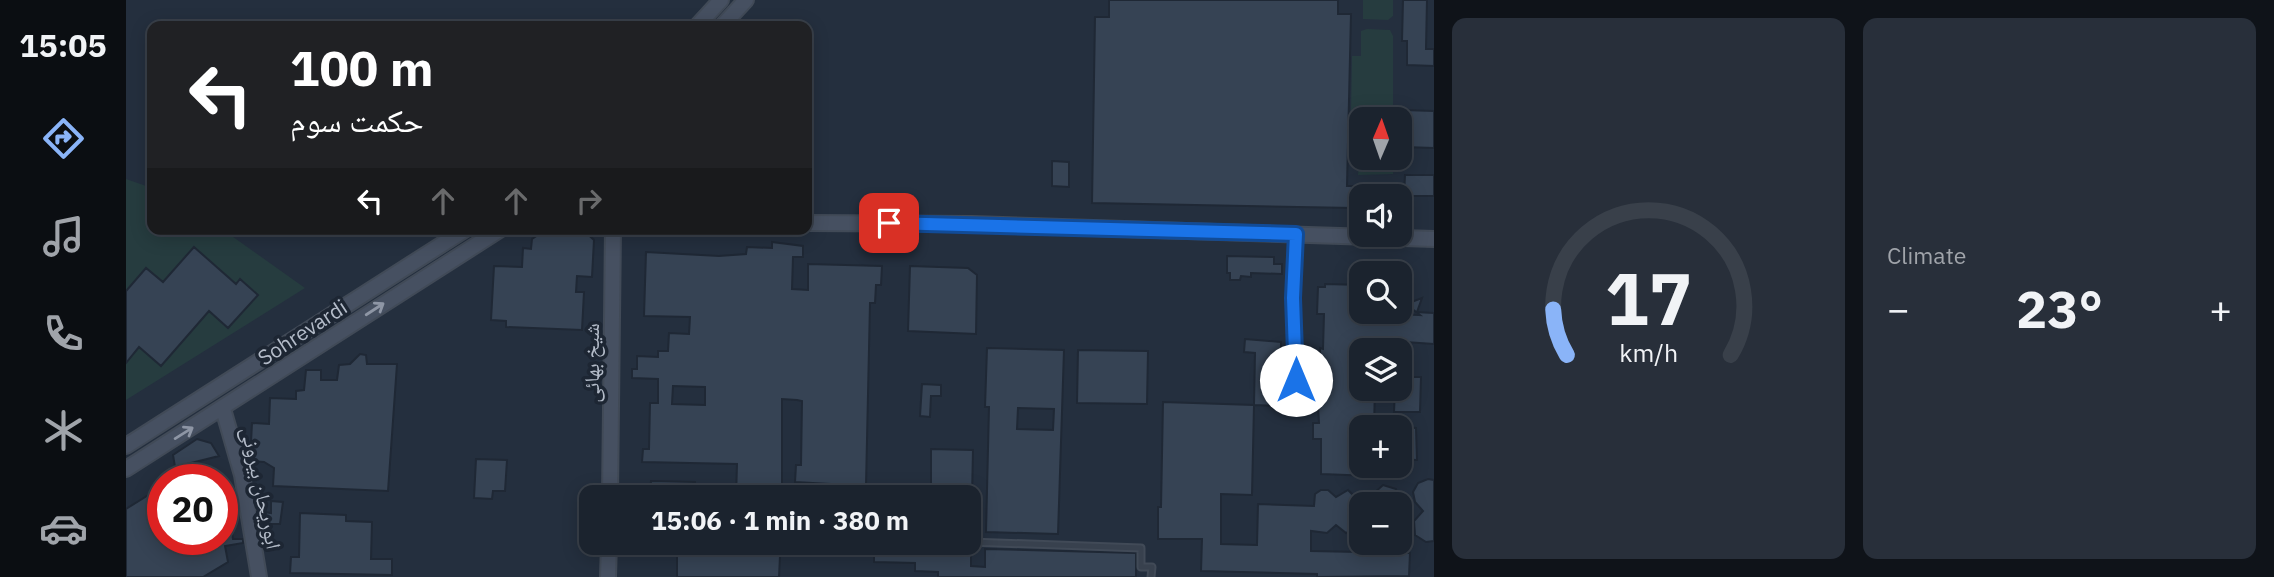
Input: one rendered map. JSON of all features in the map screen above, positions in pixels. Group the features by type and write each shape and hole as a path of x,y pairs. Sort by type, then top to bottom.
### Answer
{"street":[{"path":"702,21 722,0"},
{"path":"727,21 746,0"},
{"path":"812,223 972,224 1434,239"},
{"name":"Sohrevardi","path":"126,446 457,235"},
{"name":"Sohrevardi","path":"126,469 492,235"},
{"name":"شیخ بهائی","path":"610,485 613,235"},
{"name":"ابوریحان بیرونی","path":"223,409 242,475 259,577"},
{"path":"608,577 609,555"}],"lane":[{"path":"1296,234 1293,298 1296,380"},
{"path":"981,542 1141,548 1141,567 1152,567 1151,577"}],"green space":[{"path":"1363,0 1393,0 1393,16 1388,20 1363,19"},
{"path":"1390,30 1393,36 1393,107 1351,107 1352,56 1361,56 1361,31"},
{"path":"1358,170 1393,170 1393,174 1358,175"},
{"path":"126,179 147,186 147,235 230,235 305,288 126,400"}],"building":[{"path":"1109,0 1338,0 1338,14 1351,14 1347,186 1349,208 1092,203 1095,17 1109,17"},
{"path":"1403,0 1427,0 1426,49 1434,49 1434,66 1407,65 1407,41 1402,41"},
{"path":"1412,110 1434,111 1434,148 1412,147"},
{"path":"1052,161 1069,162 1069,187 1052,186"},
{"path":"1405,175 1434,175 1434,196 1412,196 1412,184 1405,184"},
{"path":"538,235 589,235 594,240 592,277 577,276 576,292 584,292 582,330 506,327 506,321 491,320 494,266 522,267 523,248 531,249 532,239"},
{"path":"772,242 803,246 803,257 793,257 792,289 808,290 808,264 882,266 881,285 876,285 875,303 870,303 866,485 795,482 796,465 801,465 802,401 797,400 782,399 782,485 736,485 737,464 642,462 643,449 649,449 650,403 658,403 658,379 632,378 632,369 637,369 637,356 658,357 658,351 668,351 669,333 689,334 690,317 644,316 646,252 719,256 746,254 747,247 772,248","holes":["673,386 705,387 705,405 672,404"]},
{"path":"194,247 236,284 240,279 258,295 228,328 209,311 161,366 139,347 126,363 126,291 146,268 163,282"},
{"path":"1227,256 1274,257 1274,264 1282,264 1282,274 1251,273 1251,277 1241,276 1240,280 1230,280 1230,273 1227,273"},
{"path":"910,266 968,268 977,275 976,334 908,331"},
{"path":"1325,284 1349,285 1349,324 1412,324 1412,315 1420,315 1412,309 1412,302 1422,298 1417,312 1434,313 1434,344 1412,342 1412,338 1349,338 1349,401 1375,401 1374,415 1349,415 1349,475 1321,474 1321,439 1313,439 1313,423 1319,423 1316,374 1323,374 1324,358 1320,357 1320,348 1323,349 1324,314 1317,314 1318,287 1325,287"},
{"path":"1245,339 1281,342 1281,406 1254,405 1255,353 1244,352"},
{"path":"987,348 1064,350 1058,534 986,532 989,407 985,407","holes":["1018,408 1054,409 1053,430 1017,429"]},
{"path":"1078,350 1148,351 1147,404 1077,403"},
{"path":"360,354 366,355 367,364 397,364 388,491 273,486 274,468 264,462 250,461 252,423 269,424 270,398 296,399 296,391 304,390 306,370 321,370 321,380 337,380 339,365 350,364"},
{"path":"1412,377 1421,377 1420,412 1394,412 1394,401 1412,401"},
{"path":"922,384 941,385 941,396 931,396 930,417 920,416"},
{"path":"1163,402 1254,405 1252,495 1221,494 1221,544 1257,545 1258,504 1314,506 1315,494 1321,490 1328,490 1336,497 1348,490 1349,532 1346,533 1336,525 1327,533 1311,531 1311,551 1349,552 1349,555 1410,555 1409,576 1317,577 1317,574 1201,571 1202,539 1158,539 1158,507 1161,507"},
{"path":"1412,428 1416,428 1417,460 1412,460"},
{"path":"197,439 211,443 219,456 187,464 174,464 173,455"},
{"path":"931,449 973,450 972,485 931,485"},
{"path":"476,459 507,460 505,491 493,491 492,499 474,498"},
{"path":"1434,480 1434,541 1426,542 1415,535 1414,521 1423,511 1415,502 1413,492 1418,483"},
{"path":"651,481 695,482 695,485 651,485"},
{"path":"1383,485 1396,489 1397,492 1375,492"},
{"path":"147,496 147,555 227,555 228,562 203,577 126,577 126,509"},
{"path":"271,501 283,502 280,524 264,524 264,512 271,513"},
{"path":"300,513 346,515 346,521 372,522 371,559 392,559 392,575 290,573 291,557 299,557"},
{"path":"985,549 1136,553 1136,577 938,577 938,572 915,571 915,563 874,562 874,555 971,555 971,566 985,567"},
{"path":"677,555 780,556 779,577 677,577"}],"route":[{"path":"889,223 1296,234 1293,298 1296,380"}]}
